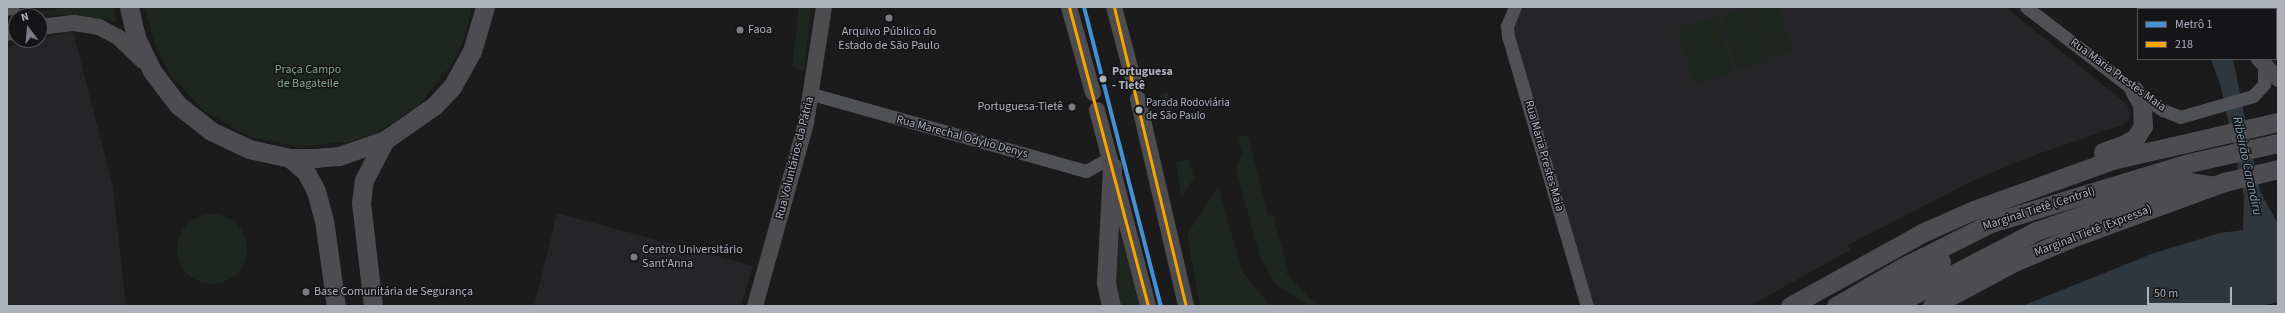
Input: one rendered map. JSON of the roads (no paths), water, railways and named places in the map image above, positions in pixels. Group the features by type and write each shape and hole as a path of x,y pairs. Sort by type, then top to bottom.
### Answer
{"highway":[{"path":"129,7 136,38 152,72 178,105 211,131 249,149 290,158 339,156 386,140 421,118 452,87 472,51 485,7"},
{"path":"1974,210 2004,190 2125,144 2136,136 2143,126 2144,115 2134,90"},
{"path":"1790,306 1922,233 1974,210 2112,160 2200,138 2278,122"},
{"path":"370,305 361,203 364,180 386,140"},
{"name":"Marginal Tietê (Central)","path":"1836,306 1903,266 1991,223 2050,203 2189,163 2278,143"},
{"path":"290,158 306,172 316,191 324,220 336,306"},
{"path":"1111,162 1106,282 1111,306"},
{"name":"Marginal Tietê (Expressa)","path":"1932,306 2014,262 2219,183 2269,171"},
{"path":"1892,306 1993,251 2093,209 2182,181 2219,183"},
{"path":"1865,306 1919,273 2034,220 2050,203"},
{"path":"1816,306 1830,298 1838,280"}],"main road":[{"path":"7,8 12,7"},
{"name":"Rua Voluntários da Pátria","path":"755,306 812,94 824,7"},
{"path":"1069,7 1093,93"},
{"path":"1114,7 1134,82"},
{"path":"48,25 74,23 104,29 134,50 152,72"},
{"path":"2262,62 2278,79"},
{"path":"1138,99 1186,306"},
{"path":"1097,110 1148,306"}],"street":[{"name":"Rua Maria Prestes Maia","path":"1516,7 1507,26 1508,36 1587,306"},
{"name":"Rua Maria Prestes Maia","path":"2026,7 2134,90 2163,110 2180,117 2253,96 2264,84 2262,62"},
{"name":"Rua Marechal Odylio Denys","path":"812,94 1086,171 1111,162"}],"water":[{"name":"Ribeirão Carandiru","path":"2211,60 2233,60 2260,191 2278,224 2278,302 2261,306 2022,306 2154,253 2220,233 2243,230 2244,196 2221,87"}],"metro line":[{"name":"1","path":"1084,7 1161,306"}],"place":[{"name":"Arquivo Público do Estado de São Paulo","path":"889,18"},
{"name":"Faoa","path":"740,30"},
{"name":"Portuguesa - Tietê","path":"1103,79"},
{"name":"Portuguesa-Tietê","path":"1072,107"},
{"name":"Parada Rodoviária de São Paulo","path":"1139,110"},
{"name":"Centro Universitário Sant'Anna","path":"634,257"},
{"name":"Base Comunitária de Segurança","path":"306,292"}],"park label":[{"name":"Praça Campo de Bagatelle","path":"308,77"}]}
